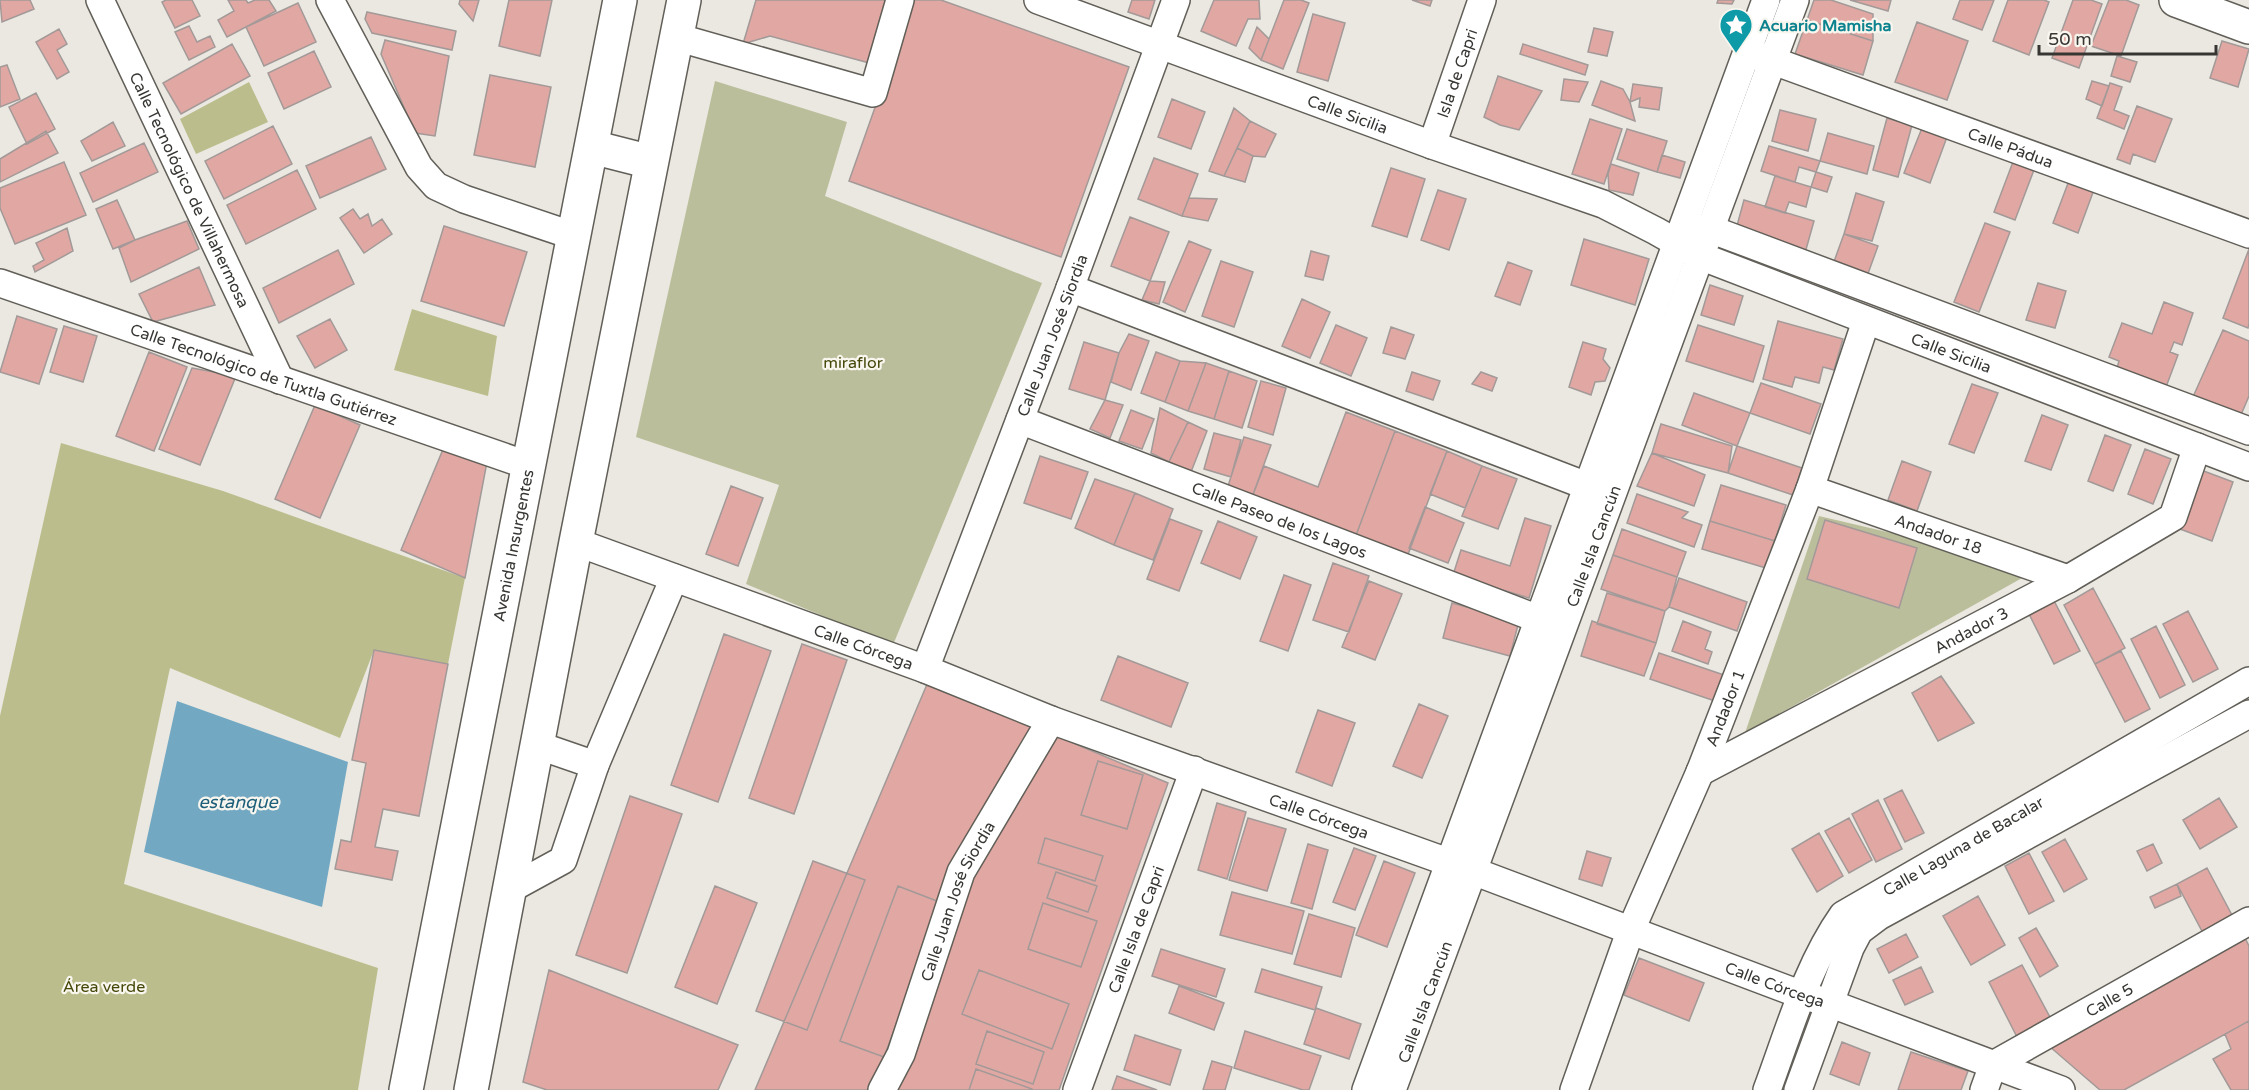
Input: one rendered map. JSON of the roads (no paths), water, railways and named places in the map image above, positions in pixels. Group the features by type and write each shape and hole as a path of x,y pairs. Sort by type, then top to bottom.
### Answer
{"main road":[{"name":"Avenida Insurgentes","path":"406,1090 620,0"},
{"path":"471,1090 576,542 684,0"},
{"path":"2176,0 2249,27"},
{"path":"592,147 651,162"}],"street":[{"name":"Calle Tecnológico de Villahermosa","path":"100,0 280,380"},
{"path":"330,0 419,167 435,186 464,199 574,236"},
{"path":"676,37 873,93 900,0"},
{"name":"Calle Sicilia","path":"1038,0 1432,145 1603,204 1671,235 1700,256 2249,467"},
{"name":"Calle Juan José Siordia","path":"925,669 1070,288 1176,0"},
{"name":"Isla de Capri","path":"1432,145 1482,0"},
{"name":"Calle Isla Cancún","path":"1551,623 1587,486 1671,235 1747,52 1766,0"},
{"name":"Calle Isla Cancún","path":"1366,1090 1461,867 1551,623 1700,256 1795,0"},
{"name":"Calle Pádua","path":"1747,52 2249,234"},
{"name":"Calle Sicilia","path":"1671,235 1710,229 2249,431"},
{"name":"Calle Tecnológico de Tuxtla Gutiérrez","path":"2,280 280,380 527,465"},
{"path":"1070,288 1587,486"},
{"name":"Andador 1","path":"1574,1090 1630,932 1700,772 1810,489 1866,321"},
{"name":"Calle Paseo de los Lagos","path":"1020,420 1551,623"},
{"name":"Andador 3","path":"1700,772 2068,579 2173,517 2197,447"},
{"name":"Andador 18","path":"1810,489 2068,579"},
{"name":"Calle Córcega","path":"576,542 925,669 1051,720 1461,867 1630,932 1829,1003 2061,1090"},
{"path":"510,889 563,860 595,765 674,578"},
{"name":"Calle Laguna de Bacalar","path":"1767,1090 1802,995 1829,936 1844,915 2249,681"},
{"name":"Calle Laguna de Bacalar","path":"1798,1090 1829,1003 1859,931 1879,916 2249,714"},
{"name":"Calle Juan José Siordia","path":"882,1090 902,1054 961,872 1051,720"},
{"path":"537,745 595,765"},
{"name":"Calle Isla de Capri","path":"1077,1090 1194,770"},
{"name":"Calle Isla Cancún","path":"1392,1090 1461,867"},
{"name":"Calle 5","path":"1993,1065 2249,921"},
{"path":"1984,1090 1993,1065"}],"water":[{"name":"estanque","path":"177,701 348,762 322,907 144,852"}],"place":[{"name":"Acuario Mamisha","path":"1736,54"}],"park label":[{"name":"miraflor","path":"853,362"},
{"name":"Área verde","path":"104,986"}]}
